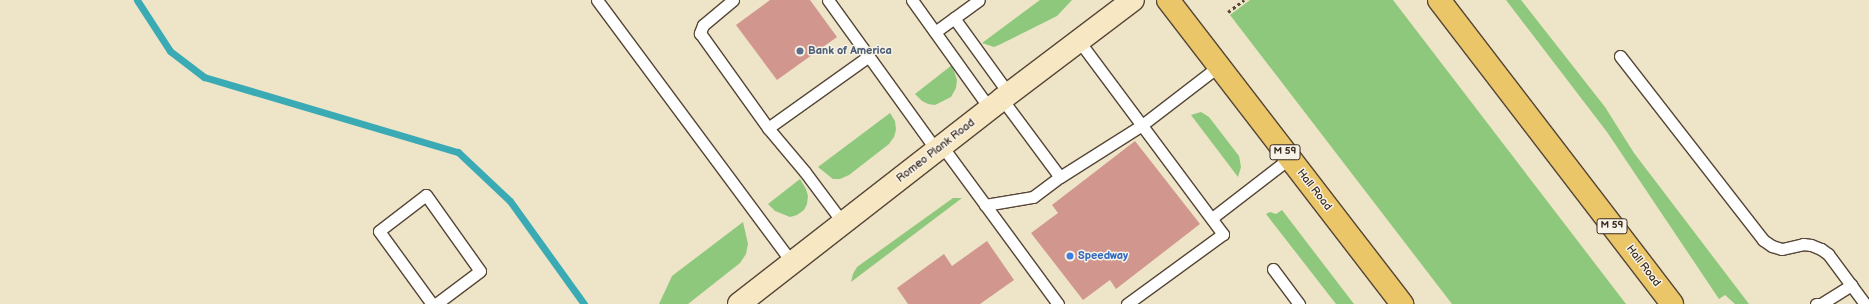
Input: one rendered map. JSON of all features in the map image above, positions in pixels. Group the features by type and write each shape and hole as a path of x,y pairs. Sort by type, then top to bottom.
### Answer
{"highway":[{"name":"Hall Road","path":"1168,0 1402,304"},
{"name":"Hall Road","path":"1439,0 1672,304"}],"main road":[{"name":"Romeo Plank Road","path":"739,304 1000,100 1133,0"}],"lane":[{"path":"597,0 792,263"},
{"path":"733,0 703,25 700,33 768,128 805,172 843,223"},
{"path":"828,0 939,148 985,205 1058,304"},
{"path":"912,0 935,32 1000,100 1060,177"},
{"path":"935,32 979,0"},
{"path":"954,18 1000,100"},
{"path":"1079,41 1223,234 1127,304"},
{"path":"768,128 869,56"},
{"path":"1620,56 1763,240 1772,246 1782,249 1803,244 1821,249 1828,254 1865,304"},
{"path":"985,205 1033,197 1060,177 1142,125 1219,66"},
{"path":"1212,218 1290,158"},
{"path":"432,304 379,232 426,195 480,270 436,304"},
{"path":"1274,269 1299,304"},
{"path":"1816,304 1821,304 1851,285"}],"path":[{"path":"1228,12 1244,0"}],"green space":[{"path":"1040,0 1072,0 1057,16 1001,44 994,47 982,43"},
{"path":"1250,0 1393,0 1626,304 1452,304 1230,15"},
{"path":"1506,0 1521,0 1605,107 1634,153 1749,304 1735,304 1725,295 1719,299 1607,132"},
{"path":"952,65 957,80 956,88 951,97 935,105 922,101 915,94"},
{"path":"1201,112 1209,117 1239,156 1241,167 1238,177 1191,115"},
{"path":"890,113 895,121 896,130 894,137 889,144 849,175 840,179 833,179 818,167"},
{"path":"800,179 808,196 807,204 804,210 797,215 790,217 775,211 768,204"},
{"path":"953,198 962,198 851,282 857,267"},
{"path":"1282,210 1354,304 1336,304 1266,214 1270,212 1276,214"},
{"path":"743,222 748,244 746,254 740,263 688,304 659,304 672,276"}],"building":[{"path":"770,0 810,0 837,37 777,80 736,25"},
{"path":"1135,141 1200,224 1116,289 1110,280 1083,300 1031,233 1058,213 1052,205"},
{"path":"987,241 1014,280 980,304 908,304 897,288 944,254 952,266"}],"waterway":[{"path":"137,0 170,51 204,77 458,152 510,201 584,304"}],"place":[{"name":"Bank of America","path":"800,51"},
{"name":"Speedway","path":"1070,256"}]}
